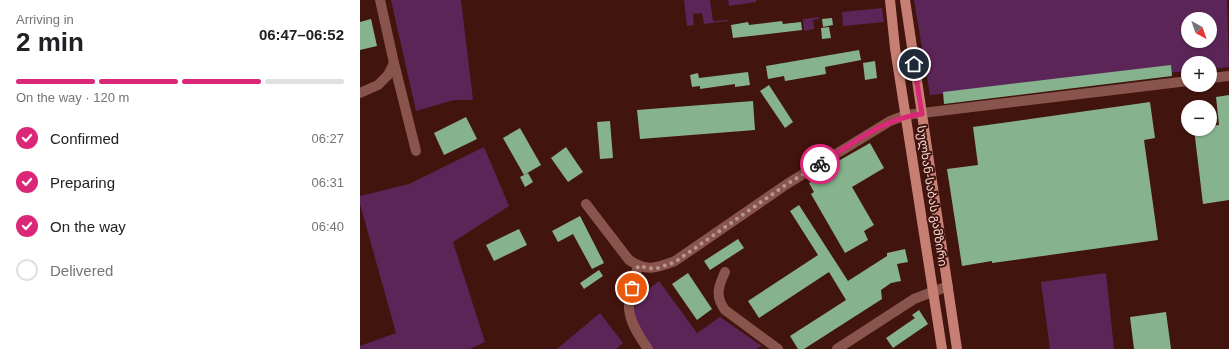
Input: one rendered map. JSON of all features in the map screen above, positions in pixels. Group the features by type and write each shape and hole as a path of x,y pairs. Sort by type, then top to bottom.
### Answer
{"main road":[{"name":"სულხან-საბას გამზირი","path":"890,0 906,116 942,349"},
{"name":"სულხან-საბას გამზირი","path":"905,0 957,349"}],"street":[{"path":"380,0 416,151"},
{"path":"360,93 378,85 388,75 394,62"},
{"path":"1217,77 1229,76"},
{"path":"586,204 629,260 638,266 655,269 675,262 787,184 890,121 906,116 1181,82"},
{"path":"638,266 628,300 629,315 636,332 648,349"},
{"path":"724,272 718,288 718,297 721,305 725,310 778,349"},
{"path":"837,349 914,300 934,290 948,286"}],"shaded area":[{"path":"391,0 461,0 473,100 454,100 416,111"},
{"path":"684,0 710,0 713,21 728,21 704,24 702,13 693,14 694,25 687,26"},
{"path":"728,0 756,0 756,2 729,6"},
{"path":"914,0 1227,0 1229,67 1217,68 1217,56 1181,56 1181,72 930,95"},
{"path":"882,8 884,22 843,26 842,12"},
{"path":"819,17 819,19 813,20 814,29 804,31 803,19"},
{"path":"484,147 509,206 453,242 485,342 470,349 360,349 360,346 396,333 360,204 360,196 409,184"},
{"path":"1106,273 1114,349 1050,349 1041,282"},
{"path":"659,281 697,333 720,317 762,346 756,349 652,349 632,316 637,298"},
{"path":"600,313 623,343 616,349 557,349"}],"building":[{"path":"832,18 833,25 823,27 822,19"},
{"path":"371,19 377,46 360,50 360,22"},
{"path":"782,21 783,24 801,22 802,30 733,38 731,25 748,22 749,25"},
{"path":"829,27 831,38 822,39 821,28"},
{"path":"859,50 861,60 825,67 826,74 785,81 784,76 768,79 766,66"},
{"path":"875,61 877,78 865,80 863,63"},
{"path":"1171,65 1172,76 944,104 943,92"},
{"path":"748,72 750,85 735,87 735,84 700,89 700,86 692,87 690,75 698,73 699,78"},
{"path":"769,85 793,122 785,128 760,91"},
{"path":"1229,95 1229,200 1203,204 1195,136 1217,136 1217,125 1219,125 1216,97"},
{"path":"753,101 755,130 640,139 637,110"},
{"path":"1150,102 1155,138 1144,140 1158,240 962,266 947,169 978,165 973,127"},
{"path":"466,117 477,139 444,155 434,133"},
{"path":"610,121 613,158 600,159 597,122"},
{"path":"520,128 541,165 524,175 503,138"},
{"path":"870,143 884,168 852,187 874,225 864,231 868,240 845,253 811,194 814,192 809,183 828,172 826,168"},
{"path":"566,147 583,172 568,182 551,158"},
{"path":"528,173 533,182 525,187 520,177"},
{"path":"799,205 848,281 887,256 887,253 905,249 908,262 897,264 901,281 891,283 881,290 882,299 804,349 798,349 790,336 846,300 829,272 759,318 748,301 818,255 790,211"},
{"path":"580,216 604,263 592,269 573,234 558,242 552,231"},
{"path":"519,229 527,245 494,261 486,245"},
{"path":"738,239 744,248 710,270 704,261"},
{"path":"599,270 603,276 584,289 580,283"},
{"path":"688,273 712,309 697,320 672,284"},
{"path":"919,310 928,324 893,348 886,338 915,318 912,315"},
{"path":"1166,312 1171,349 1134,349 1130,317"}],"way so far":[{"path":"632,288 638,266 655,269 675,262 787,184 820,164"}],"route":[{"path":"820,164 890,121 906,116 922,114 914,64"}]}
